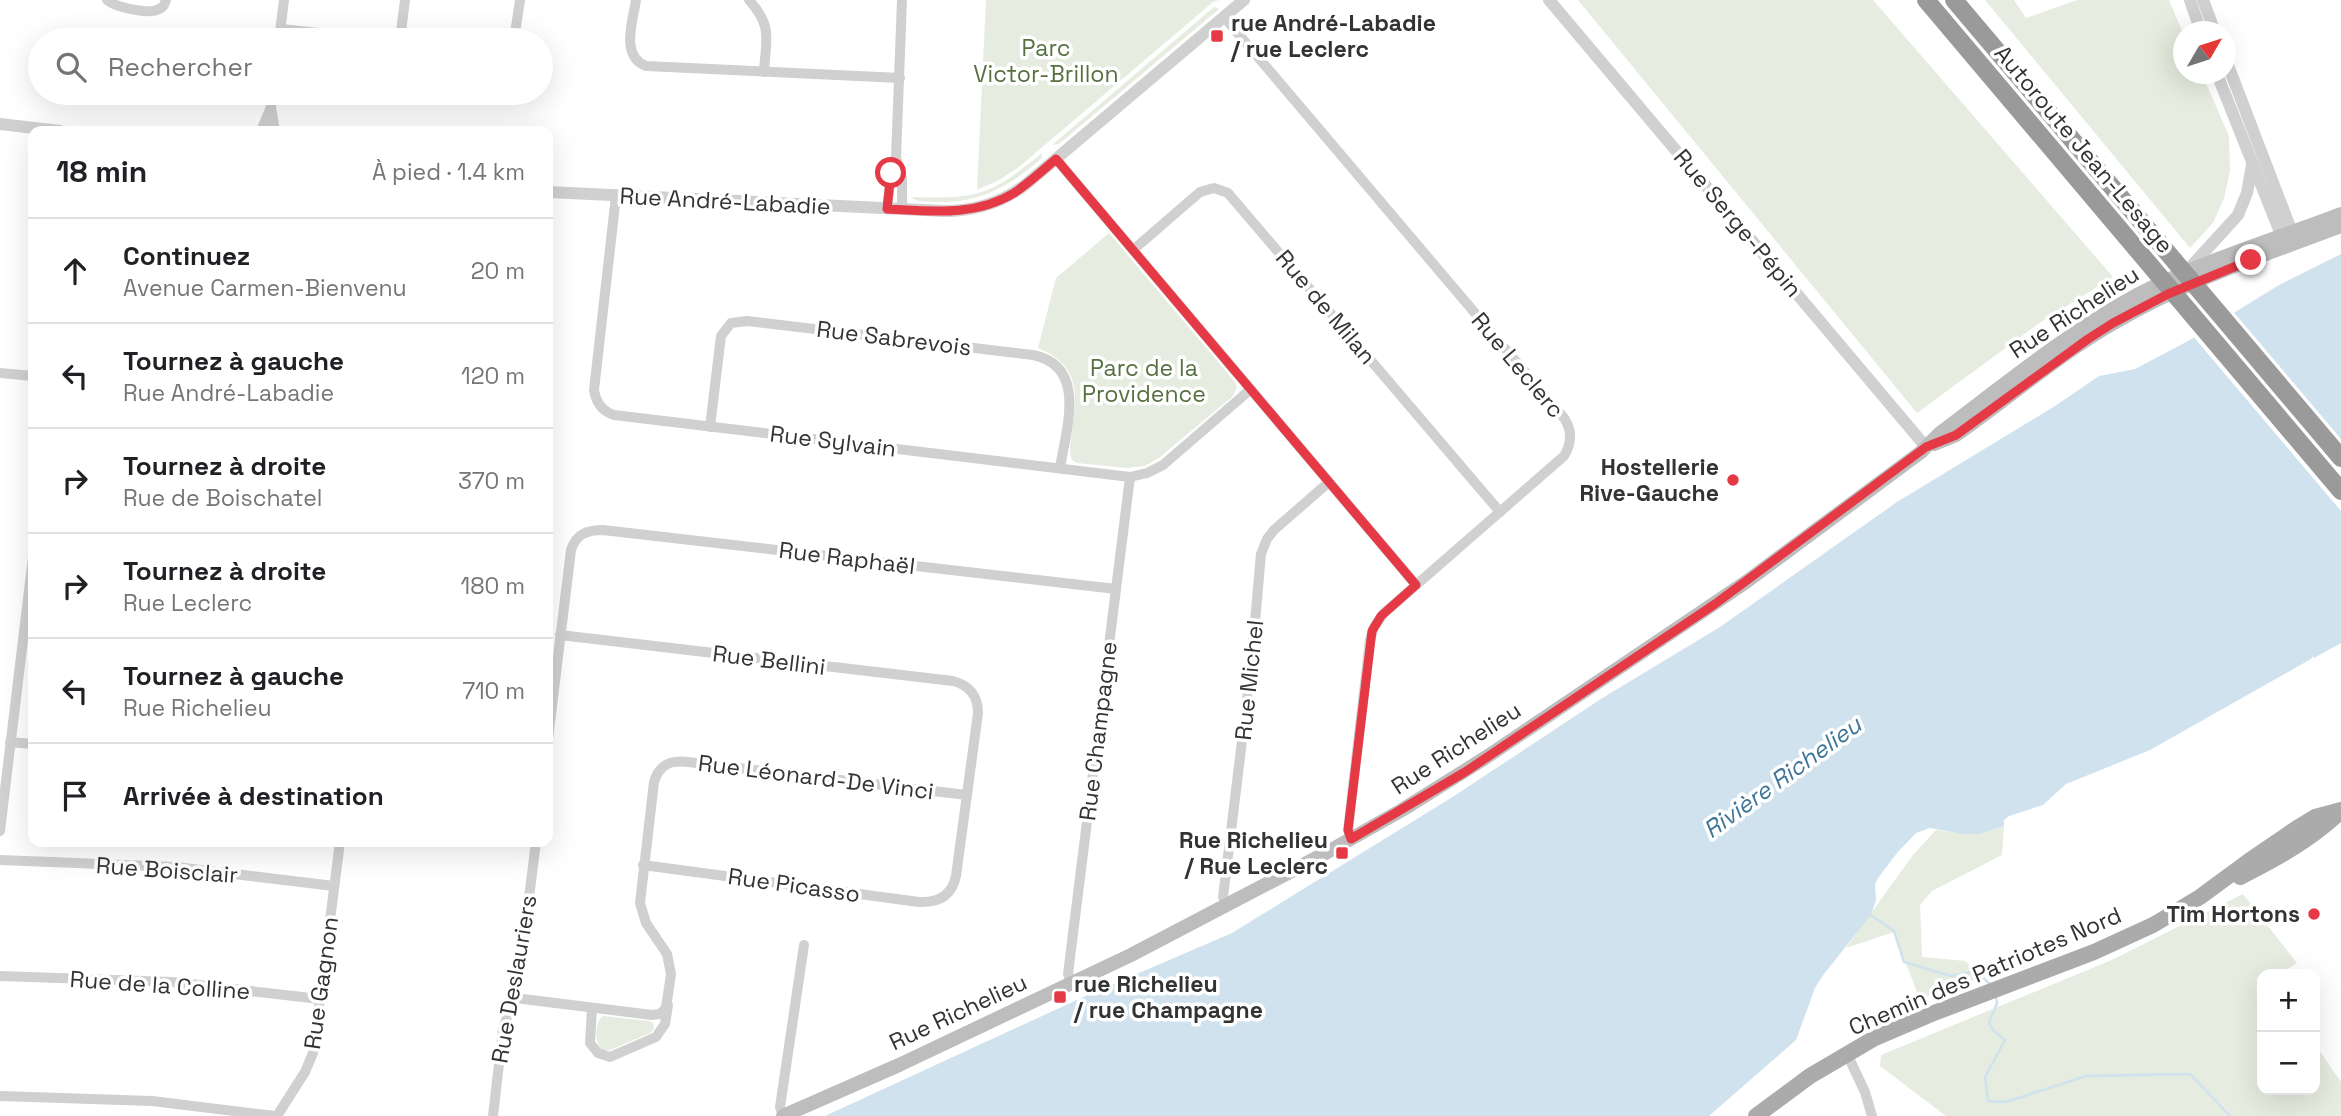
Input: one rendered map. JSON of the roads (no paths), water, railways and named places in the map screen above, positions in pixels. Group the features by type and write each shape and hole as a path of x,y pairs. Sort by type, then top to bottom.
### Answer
{"highway":[{"name":"Autoroute Jean-Lesage","path":"1926,0 2341,491"},
{"name":"Autoroute Jean-Lesage","path":"1954,0 2341,458"}],"main road":[{"name":"Rue Richelieu","path":"1926,447 1956,435 2121,318 2341,214"},
{"name":"Rue Richelieu","path":"783,1116 1072,984 1351,839 1465,772 1715,604 2077,332 2140,294 2186,273 2341,226"},
{"name":"Chemin des Patriotes Nord","path":"1756,1116 1810,1076 1895,1029 2107,946 2153,925 2200,897 2267,864 2322,830 2341,811"}],"street":[{"path":"107,0 116,6 153,11 161,8 166,0"},
{"path":"281,28 284,0"},
{"path":"402,28 405,0"},
{"path":"516,28 520,0"},
{"path":"636,0 630,47 633,57 640,64 900,78"},
{"path":"749,0 766,24 764,72"},
{"path":"887,209 891,173 896,158 902,0"},
{"name":"Rue André-Labadie","path":"553,192 960,211 990,204 1017,191 1244,0"},
{"name":"Rue Serge-Pépin","path":"1549,0 1926,447"},
{"path":"2190,0 2198,21"},
{"path":"2203,0 2211,21"},
{"name":"Rue Leclerc","path":"1224,17 1568,425 1571,437 1566,453 1381,616 1372,631 1348,830 1351,839"},
{"path":"2221,84 2252,165 2289,240"},
{"path":"2234,84 2289,240"},
{"path":"263,126 271,107"},
{"path":"271,107 274,126"},
{"path":"0,124 28,127"},
{"path":"896,158 902,178 902,209"},
{"path":"1056,159 1416,585"},
{"path":"2186,273 2238,215 2247,192 2252,165"},
{"name":"Rue de Milan","path":"1133,250 1203,191 1214,188 1228,193 1500,512"},
{"name":"Rue Sylvain","path":"616,196 594,386 597,401 604,410 614,415 1130,477 1163,465 1251,389"},
{"name":"Rue Sabrevois","path":"710,427 721,336 731,323 747,321 1030,354 1046,359 1058,367 1070,393 1060,468"},
{"path":"0,373 28,376"},
{"name":"Rue Champagne","path":"1072,984 1068,974 1130,477"},
{"name":"Rue Michel","path":"1227,905 1223,897 1251,667 1261,554 1274,530 1329,482"},
{"name":"Rue Raphaël","path":"560,635 572,547 580,535 589,530 1116,589"},
{"path":"0,831 10,742 28,630"},
{"path":"553,696 560,635"},
{"name":"Rue Bellini","path":"560,635 953,681 964,685 973,694 978,713 967,795"},
{"path":"10,742 28,744"},
{"name":"Rue Léonard-De Vinci","path":"643,865 654,782 658,772 666,764 676,761 967,795"},
{"name":"Rue Picasso","path":"643,865 932,902 944,897 956,881 967,795"},
{"name":"Rue Gagnon","path":"276,1116 312,1058 339,847"},
{"name":"Rue Deslauriers","path":"493,1116 503,1029 516,998 535,847"},
{"name":"Rue Boisclair","path":"0,860 186,868 334,887"},
{"path":"592,1008 591,1046 598,1053 610,1057 649,1041 659,1034 665,1024 671,974 669,959 646,923 641,908 643,865"},
{"path":"783,1116 780,1107 804,945"},
{"name":"Rue de la Colline","path":"0,976 172,982 320,999"},
{"path":"516,998 655,1015 665,1010 668,1003"},
{"path":"1847,1054 1865,1092 1872,1116"},
{"path":"0,1096 152,1101 276,1116"}],"water":[{"name":"Rivière Richelieu","path":"2341,254 2341,643 2314,658 2313,656 2150,750 2066,784 2043,805 2009,816 2004,820 2004,826 1979,834 1930,828 1916,833 1878,878 1875,885 1876,900 1871,915 1815,988 1796,1040 1709,1116 825,1116 1081,998 1232,933 1451,798 1604,697 1720,627 1897,502 2055,406 2099,376 2135,369 2188,341 2279,285"}],"waterway":[{"path":"1871,915 1894,931 1904,962 1951,976 1978,973 1991,985"},
{"path":"1996,997 1997,1003 1989,1023 2005,1040 1985,1077 1988,1101 2006,1102 2086,1076 2190,1074 2230,1116"}],"place":[{"name":"rue André-Labadie / rue Leclerc","path":"1217,36"},
{"name":"Hostellerie Rive-Gauche","path":"1733,480"},
{"name":"Rue Richelieu / Rue Leclerc","path":"1342,853"},
{"name":"Tim Hortons","path":"2314,914"},
{"name":"rue Richelieu / rue Champagne","path":"1060,997"}],"park label":[{"name":"Parc Victor-Brillon","path":"1046,61"},
{"name":"Parc de la Providence","path":"1144,381"}]}
